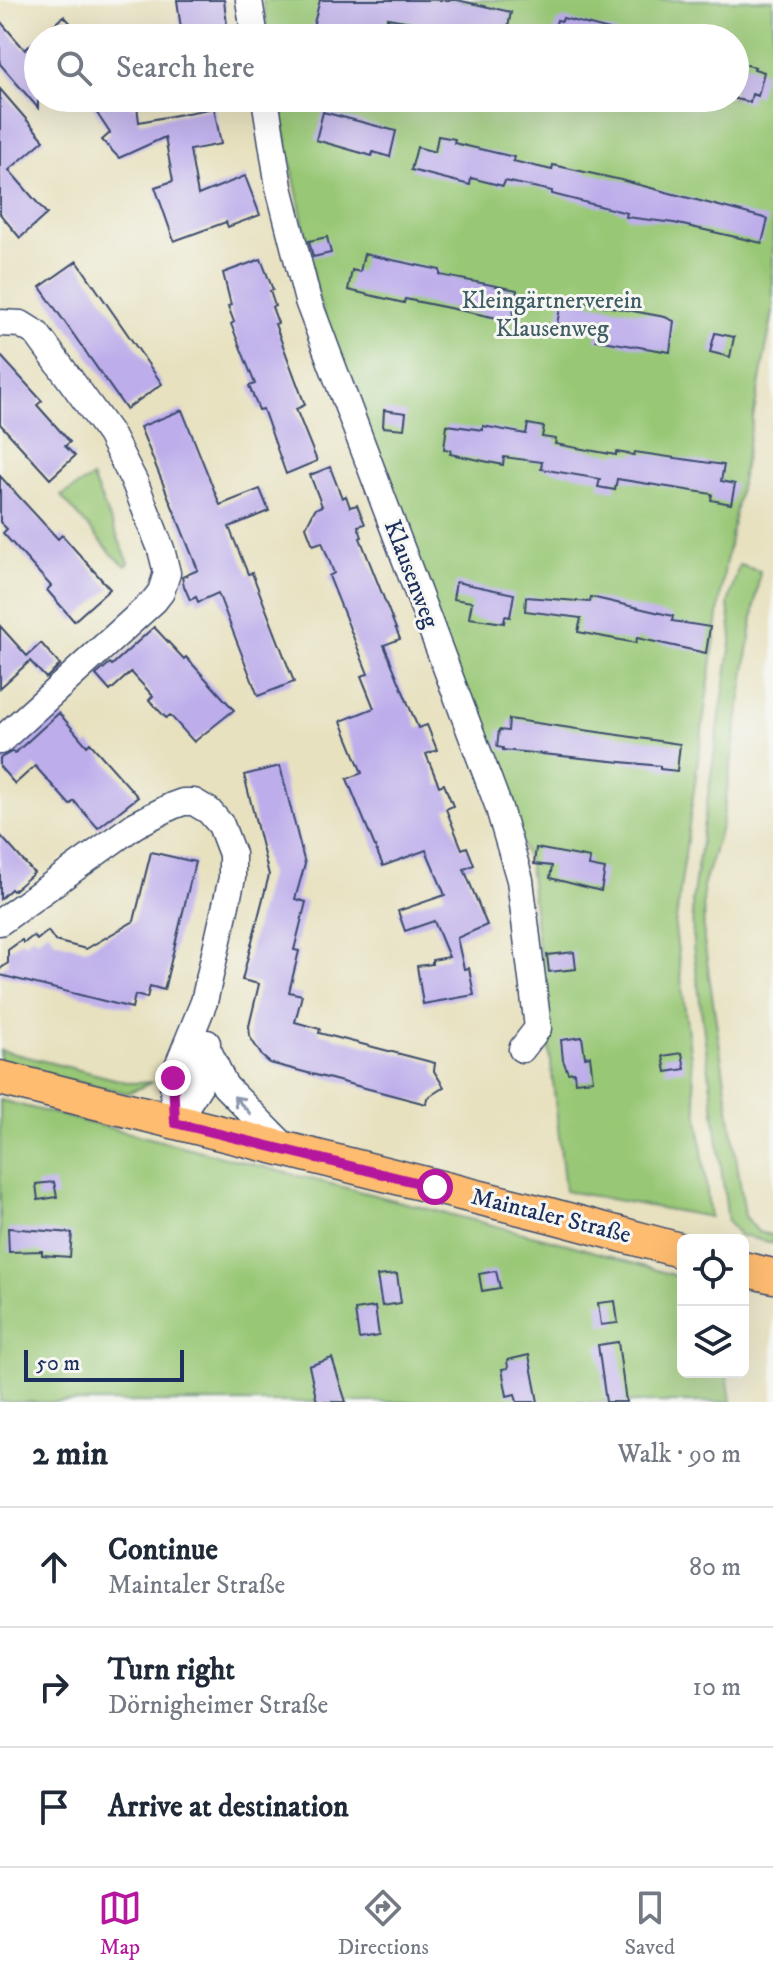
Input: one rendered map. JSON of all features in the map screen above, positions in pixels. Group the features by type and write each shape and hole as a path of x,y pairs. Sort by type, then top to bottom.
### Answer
{"main road":[{"name":"Maintaler Straße","path":"0,1078 677,1249"},
{"path":"749,1270 773,1276"}],"street":[{"path":"249,0 253,24"},
{"name":"Klausenweg","path":"267,112 279,187 312,316 463,710 515,859 523,897 538,1028 522,1049"},
{"path":"0,323 21,324 37,334 110,434 135,483 167,573 161,592 154,601 0,741"},
{"path":"0,922 135,825 183,802 200,805 221,825 228,838 233,865 204,1002 173,1078 175,1123"},
{"path":"175,1123 199,1086 207,1048 204,1002"},
{"path":"207,1048 225,1086 291,1153"}],"green space":[{"name":"Kleingärtnerverein Klausenweg","path":"263,0 773,0 773,312 724,572 675,927 710,1217 565,1191 529,864 319,301 281,112 749,112 749,24 266,24"},
{"path":"92,478 129,563 126,566 61,496"},
{"path":"739,565 760,571 722,824 703,887 704,941 745,1216 758,1232 773,1235 773,1243 749,1237 749,1234 738,1234 728,1222 693,946 692,901 732,637 728,604"},
{"path":"0,1050 131,1083 153,1082 128,1093 0,1065"},
{"path":"0,1100 571,1245 677,1276 677,1378 728,1378 731,1402 0,1402"}],"building":[{"path":"177,0 224,0 227,24 180,24"},
{"path":"320,0 457,0 511,12 509,24 423,24 387,18 386,24 314,24"},
{"path":"64,16 71,24 55,24"},
{"path":"563,18 586,24 556,24 557,20 562,21"},
{"path":"0,21 24,49 24,92 0,64"},
{"path":"749,66 764,72 758,96 752,94 750,102"},
{"path":"0,89 44,140 9,170 47,214 20,238 0,214"},
{"path":"96,112 138,112 139,122 193,112 215,112 221,144 190,150 198,195 245,176 260,215 228,227 226,222 174,241 155,187 173,181 165,137 119,158 102,140 110,133"},
{"path":"323,112 396,131 390,157 373,152 372,156 316,140"},
{"path":"438,136 455,139 454,143 514,157 513,161 552,170 553,165 621,180 768,219 762,243 674,223 626,217 627,213 505,181 503,186 471,178 470,185 411,170 417,147 435,152"},
{"path":"327,237 331,253 313,257 309,241"},
{"path":"364,254 440,270 440,275 517,290 512,321 348,290 352,270 360,272"},
{"path":"261,259 273,290 270,291 275,306 272,307 278,323 275,324 305,405 296,409 317,461 286,474 263,409 259,410 249,386 255,384 231,324 234,322 223,273"},
{"path":"77,261 162,384 126,409 40,287"},
{"path":"562,298 674,321 670,352 596,340 597,332 557,324"},
{"path":"715,333 734,337 730,357 710,352"},
{"path":"0,355 42,401 37,405 70,442 65,446 75,456 50,479 0,424"},
{"path":"182,410 220,505 260,489 269,511 229,527 248,574 252,573 294,682 258,696 218,593 198,602 196,597 190,600 182,577 198,570 140,427"},
{"path":"384,410 406,413 404,429 383,427"},
{"path":"528,424 544,427 542,437 556,439 555,444 616,455 616,452 634,455 635,452 724,465 721,481 735,484 731,504 711,500 712,494 617,479 615,490 598,487 600,479 541,469 542,462 504,457 503,465 450,454 451,450 444,449 447,425 483,430 483,426 526,434"},
{"path":"330,467 342,498 346,496 350,507 357,505 365,524 358,526 360,538 400,639 384,645 418,728 427,725 437,750 426,754 439,786 444,784 453,806 446,809 462,849 467,847 474,865 464,869 487,925 457,938 464,969 469,968 474,995 423,1004 417,966 449,957 434,921 405,931 398,911 445,895 426,850 383,866 347,779 362,773 341,721 374,708 361,676 368,674 329,576 334,573 322,542 313,545 306,527 315,509 322,506 310,475"},
{"path":"0,476 58,539 62,535 110,589 74,621 47,590 51,586 3,533 7,529 0,522"},
{"path":"456,582 514,594 510,617 505,616 504,623 469,618 472,602 453,599"},
{"path":"526,597 590,602 591,597 673,616 672,621 710,627 706,653 637,638 636,643 578,632 581,618 525,611"},
{"path":"0,626 27,656 41,643 60,665 46,678 30,661 0,688"},
{"path":"154,627 234,710 194,742 170,715 166,718 149,700 153,696 131,672 110,691 96,675 110,663 112,665"},
{"path":"59,713 138,797 98,828 74,801 70,805 35,766 15,784 0,767 0,758 13,751 15,753"},
{"path":"509,719 680,744 677,771 660,769 660,766 503,750 497,747 499,730 508,731"},
{"path":"280,766 305,864 295,899 306,902 294,950 299,951 289,992 302,995 295,1022 320,1029 319,1033 435,1063 434,1071 444,1087 427,1098 426,1104 270,1063 250,1037 249,1026 259,984 242,980 269,875 244,775"},
{"path":"0,835 34,873 0,899"},
{"path":"536,848 590,858 589,866 605,869 601,891 550,878 552,866 534,864"},
{"path":"151,852 195,862 164,990 150,986 147,998 135,995 132,1008 0,975 0,969 8,963 8,950 22,940 24,943 33,936 37,940 48,931 55,941 86,949 134,921"},
{"path":"574,952 576,969 549,972 547,955"},
{"path":"582,1037 585,1057 590,1056 593,1080 575,1082 574,1072 568,1073 563,1060 561,1040"},
{"path":"682,1053 685,1069 666,1072 663,1056"},
{"path":"54,1182 57,1197 38,1200 36,1184"},
{"path":"8,1228 72,1233 70,1257 42,1255 42,1251 9,1252"},
{"path":"496,1271 500,1288 482,1291 479,1274"},
{"path":"397,1274 401,1303 382,1306 377,1276"},
{"path":"615,1301 618,1323 601,1325 598,1303"},
{"path":"375,1307 379,1336 359,1339 355,1310"},
{"path":"618,1342 626,1402 606,1402 598,1345"},
{"path":"529,1355 538,1402 517,1402 515,1394 507,1396 502,1369 508,1368 507,1360"},
{"path":"332,1358 346,1402 317,1402 309,1366"}],"route":[{"path":"173,1078 175,1123 435,1187"}]}
